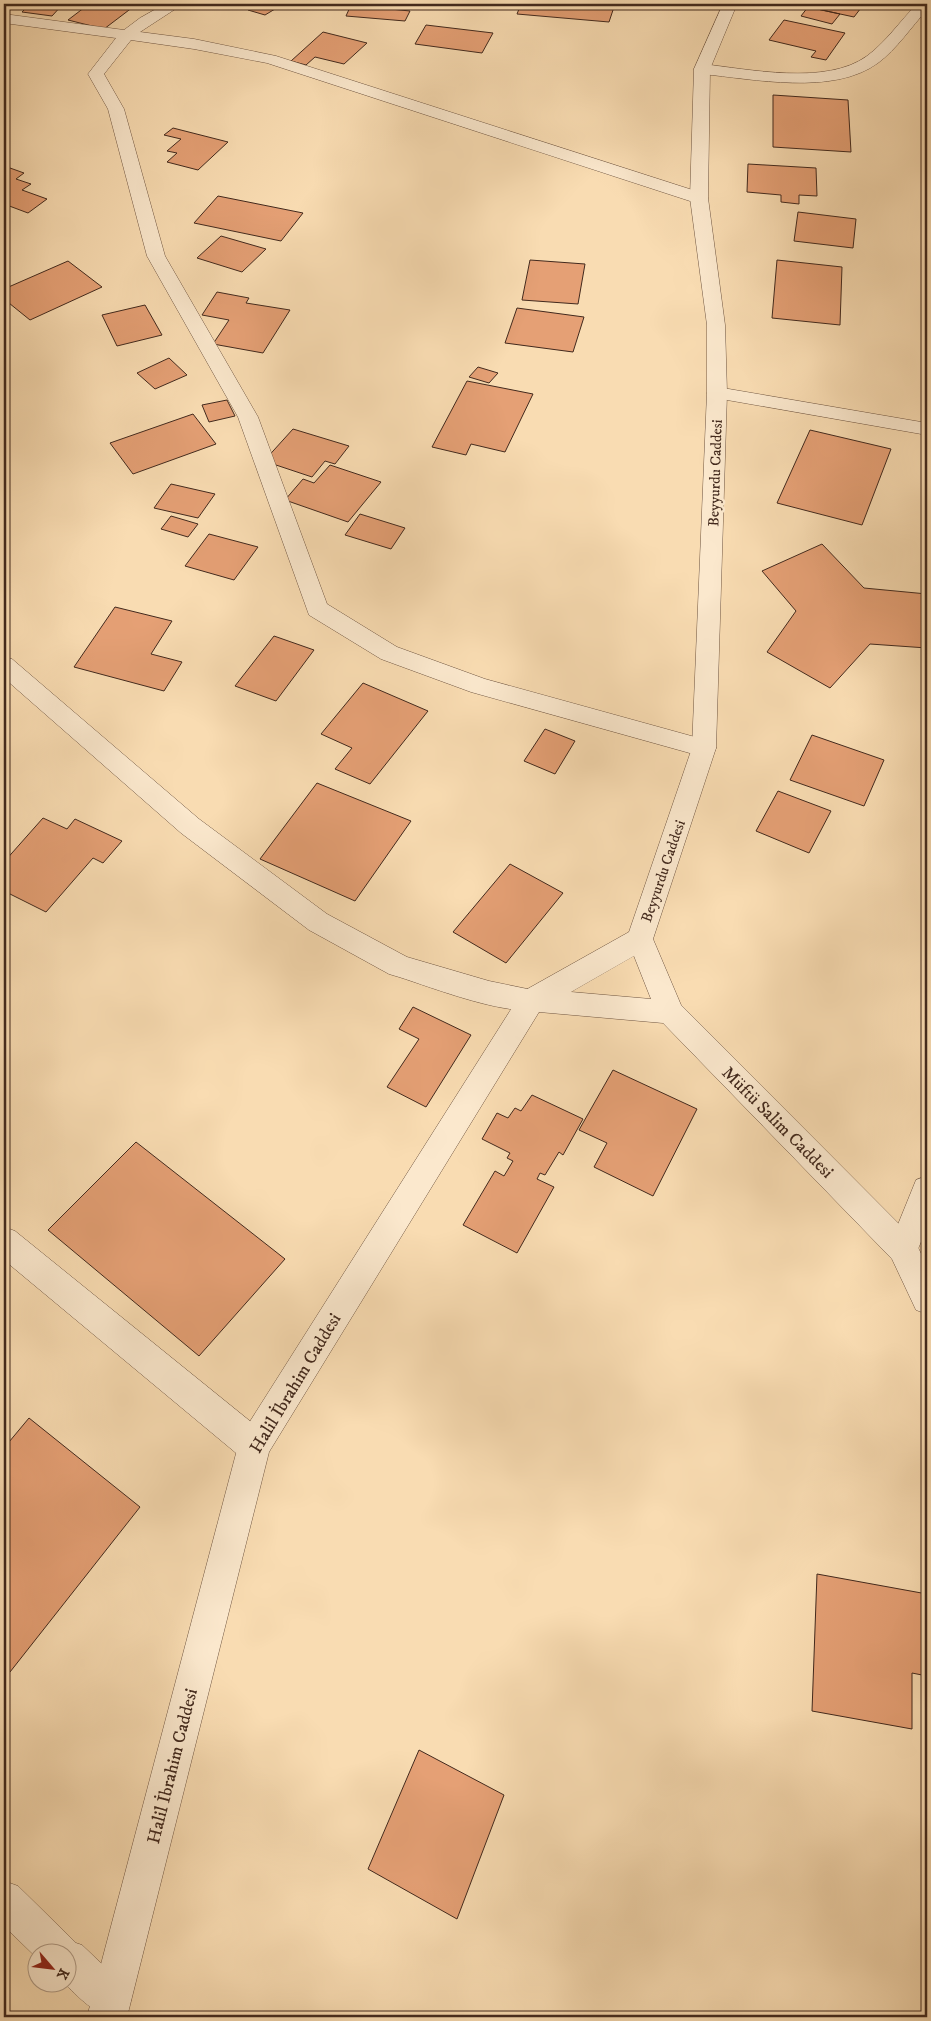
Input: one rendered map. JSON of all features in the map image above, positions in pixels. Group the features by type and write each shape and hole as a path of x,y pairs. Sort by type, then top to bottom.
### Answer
{"street":[{"path":"176,4 145,20 127,35 96,74 116,109 156,256 248,417 317,609 389,652 479,686 704,748"},
{"name":"Beyyurdu Caddesi","path":"640,939 704,748 717,393 716,326 699,198 702,69 730,4"},
{"path":"702,69 800,78 838,75 871,61 925,4"},
{"path":"4,19 194,44 270,59 699,198"},
{"path":"717,393 927,429"},
{"path":"4,666 190,826 318,922 399,966 488,993 532,1000 670,1012"},
{"name":"Halil İbrahim Caddesi","path":"109,2009 254,1446 532,1000 640,939"},
{"name":"Müftü Salim Caddesi","path":"640,939 670,1012 903,1249 927,1299"},
{"path":"903,1249 927,1190"},
{"path":"4,1241 254,1446"},
{"path":"4,1900 50,1944"},
{"path":"78,1971 109,2009"}],"building":[{"path":"30,4 63,4 52,16 22,12"},
{"path":"89,4 121,4 133,7 104,29 68,20"},
{"path":"247,4 259,4 275,9 265,15 248,10 254,6"},
{"path":"521,4 615,4 609,22 517,14"},
{"path":"811,4 864,4 854,17 808,7"},
{"path":"351,5 410,11 405,21 346,16"},
{"path":"808,7 840,14 832,24 801,16"},
{"path":"784,20 845,33 826,60 811,57 816,51 769,40"},
{"path":"426,25 493,33 482,53 415,44"},
{"path":"323,32 367,43 344,64 315,57 306,65 291,61"},
{"path":"773,95 848,100 851,152 773,147"},
{"path":"173,128 228,142 198,170 167,162 177,153 167,151 181,139 164,135"},
{"path":"748,164 816,168 817,196 799,195 799,204 781,202 781,195 747,192"},
{"path":"10,168 24,173 16,179 31,184 22,190 47,199 28,213 4,204 4,172"},
{"path":"218,196 303,213 281,241 194,223"},
{"path":"798,212 856,219 853,248 794,241"},
{"path":"221,236 266,249 242,272 197,258"},
{"path":"530,260 585,264 578,304 522,300"},
{"path":"777,260 842,267 840,325 772,318"},
{"path":"68,261 102,287 30,320 4,299 4,289"},
{"path":"217,292 249,298 246,303 290,310 263,353 213,344 229,320 202,315"},
{"path":"145,305 162,335 117,346 102,315"},
{"path":"517,308 584,317 573,352 505,343"},
{"path":"169,358 187,375 155,389 137,373"},
{"path":"478,367 498,373 489,383 469,377"},
{"path":"467,381 533,394 505,452 471,444 466,455 432,447"},
{"path":"227,400 235,416 209,422 202,405"},
{"path":"193,414 216,444 133,474 110,443"},
{"path":"293,429 349,446 335,464 325,461 312,477 264,461"},
{"path":"810,430 891,449 862,525 777,503"},
{"path":"330,465 381,482 348,522 285,500 303,479 314,483"},
{"path":"171,484 215,494 198,518 154,508"},
{"path":"360,514 405,528 391,549 345,535"},
{"path":"171,516 198,524 188,537 161,529"},
{"path":"209,534 258,547 234,580 185,566"},
{"path":"822,544 864,588 927,594 927,648 870,644 830,688 767,652 796,611 762,571"},
{"path":"115,607 172,621 151,654 182,662 164,691 74,667"},
{"path":"274,636 314,650 276,701 235,686"},
{"path":"363,683 428,711 370,784 335,769 352,748 321,734"},
{"path":"545,729 575,741 555,774 524,761"},
{"path":"812,735 884,760 864,806 790,780"},
{"path":"317,783 411,821 355,901 260,859"},
{"path":"778,791 831,811 809,853 756,831"},
{"path":"43,818 67,829 75,819 122,841 103,863 93,858 46,912 4,891 4,862"},
{"path":"510,864 563,893 506,963 453,932"},
{"path":"413,1007 471,1035 426,1107 387,1087 419,1039 399,1029"},
{"path":"613,1070 697,1109 653,1196 594,1167 607,1143 579,1130"},
{"path":"532,1095 583,1119 563,1155 559,1152 545,1175 540,1173 537,1179 554,1187 517,1253 463,1225 495,1171 504,1176 513,1161 507,1158 510,1153 482,1139 497,1113 508,1118 515,1108 521,1111"},
{"path":"136,1142 285,1259 199,1356 48,1230"},
{"path":"29,1418 140,1507 10,1672 4,1667 4,1448"},
{"path":"817,1574 927,1594 927,1676 912,1673 912,1729 812,1711"},
{"path":"419,1750 504,1795 457,1919 368,1869"}]}
